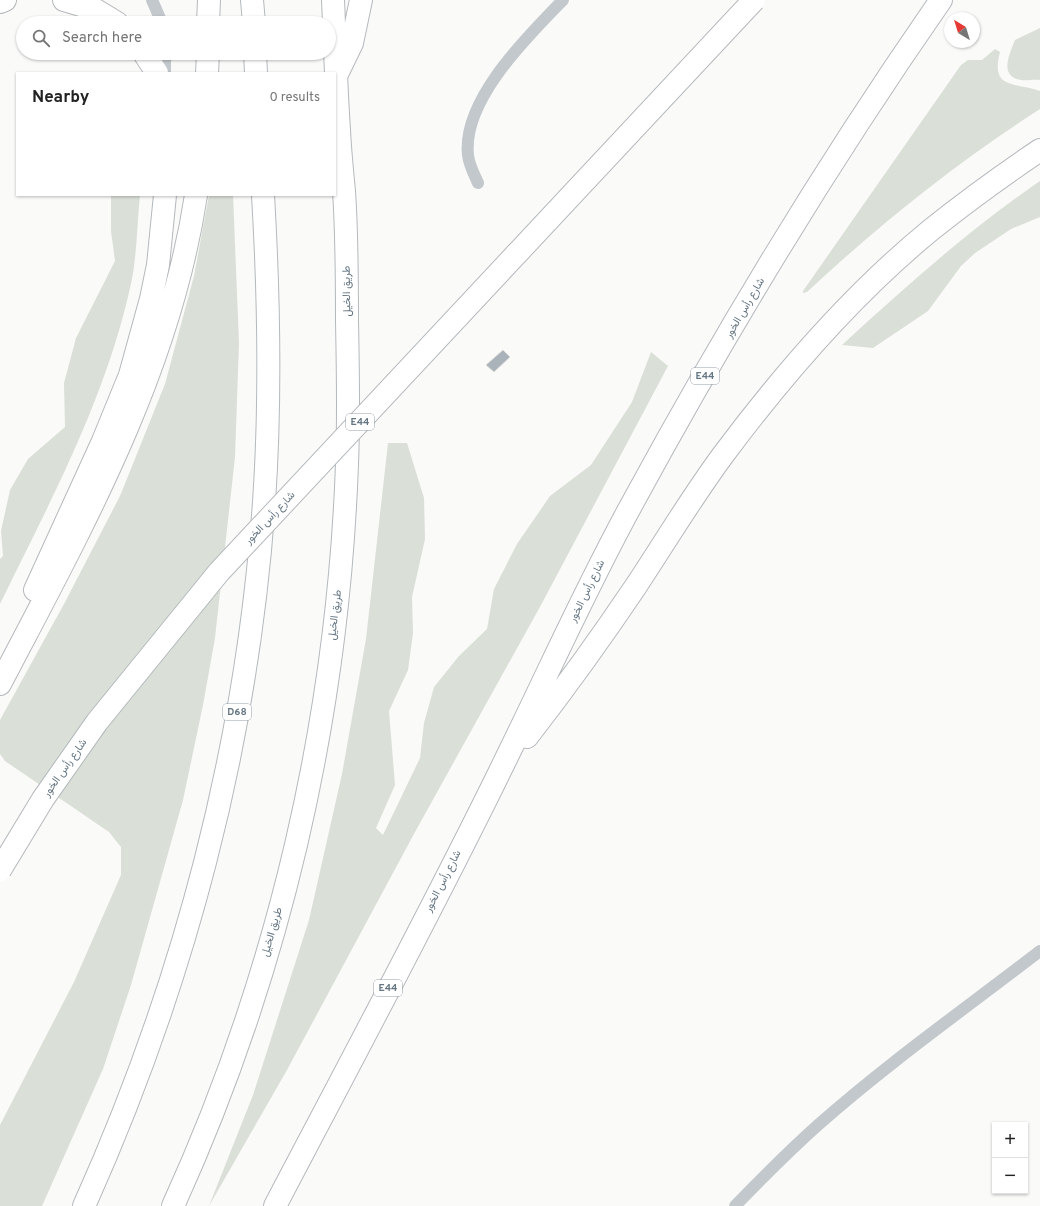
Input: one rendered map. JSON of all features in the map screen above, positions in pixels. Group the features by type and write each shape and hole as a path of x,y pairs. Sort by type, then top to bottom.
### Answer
{"highway":[{"path":"0,2 5,0"},
{"path":"64,0 94,9 105,16"},
{"path":"208,16 209,0"},
{"path":"252,0 253,16"},
{"name":"طريق الخيل","path":"333,0 334,16"},
{"path":"337,75 346,59 352,43 361,0"},
{"name":"شارع رأس الخور","path":"0,870 43,799 97,722 219,572 754,0"},
{"name":"شارع رأس الخور","path":"275,1206 500,771 608,547 658,456 816,188 889,76 941,0"},
{"name":"طريق الخيل","path":"173,1206 208,1123 233,1058 274,926 307,797 337,608 343,536 348,404 346,255 336,56"},
{"path":"149,60 156,72"},
{"path":"207,72 208,60"},
{"path":"255,60 256,72"},
{"path":"500,771 571,679 600,638 694,495 719,461 794,367 878,279 931,230 987,187 1040,150"},
{"path":"23,640 28,613 36,587 104,441 130,375 151,299 158,265 165,196"},
{"path":"0,684 97,497 113,463 151,371 174,298 188,244 196,196"},
{"name":"D68","path":"84,1206 110,1149 143,1065 176,965 203,871 225,776 242,685 256,594 264,502 268,425 268,318 263,196"}],"lane":[{"path":"152,0 159,16"},
{"path":"478,183 468,156 467,141 470,126 476,113 487,92 513,53 563,0"},
{"path":"165,60 165,72"},
{"path":"735,1206 778,1162 860,1089 1040,951"}],"shaded area":[{"path":"1040,28 1040,80 1021,80 1014,78 1008,69 1008,63 1015,40"},
{"path":"995,49 1000,52 998,64 999,73 1002,79 1014,85 1040,91 1040,109 978,151 919,195 862,242 807,292 803,293 961,65 968,60 982,60"},
{"path":"1040,181 1040,217 1011,229 975,253 961,266 928,311 873,348 842,345 963,239"},
{"path":"111,196 140,196 134,266 130,288 119,330 106,370 91,410 57,489 0,604 0,559 3,556 1,531 10,490 28,459 65,427 64,383 76,338 115,261 111,231"},
{"path":"209,196 233,196 239,343 235,457 215,638 203,705 183,800 131,985 103,1069 42,1206 0,1206 0,1125 74,982 121,875 121,847 109,832 5,761 0,754 0,720 64,604 120,496 165,384 194,276"},
{"path":"651,352 668,366 541,605 415,832 287,1070 209,1206 253,1095 309,920 342,774 366,639 388,443 407,443 424,498 425,539 412,597 413,633 408,670 389,711 395,785 376,828 383,835 420,758 424,723 434,687 459,656 487,629 494,589 517,544 550,496 591,465 632,402"}],"building":[{"path":"503,350 510,357 494,372 486,365"}]}
